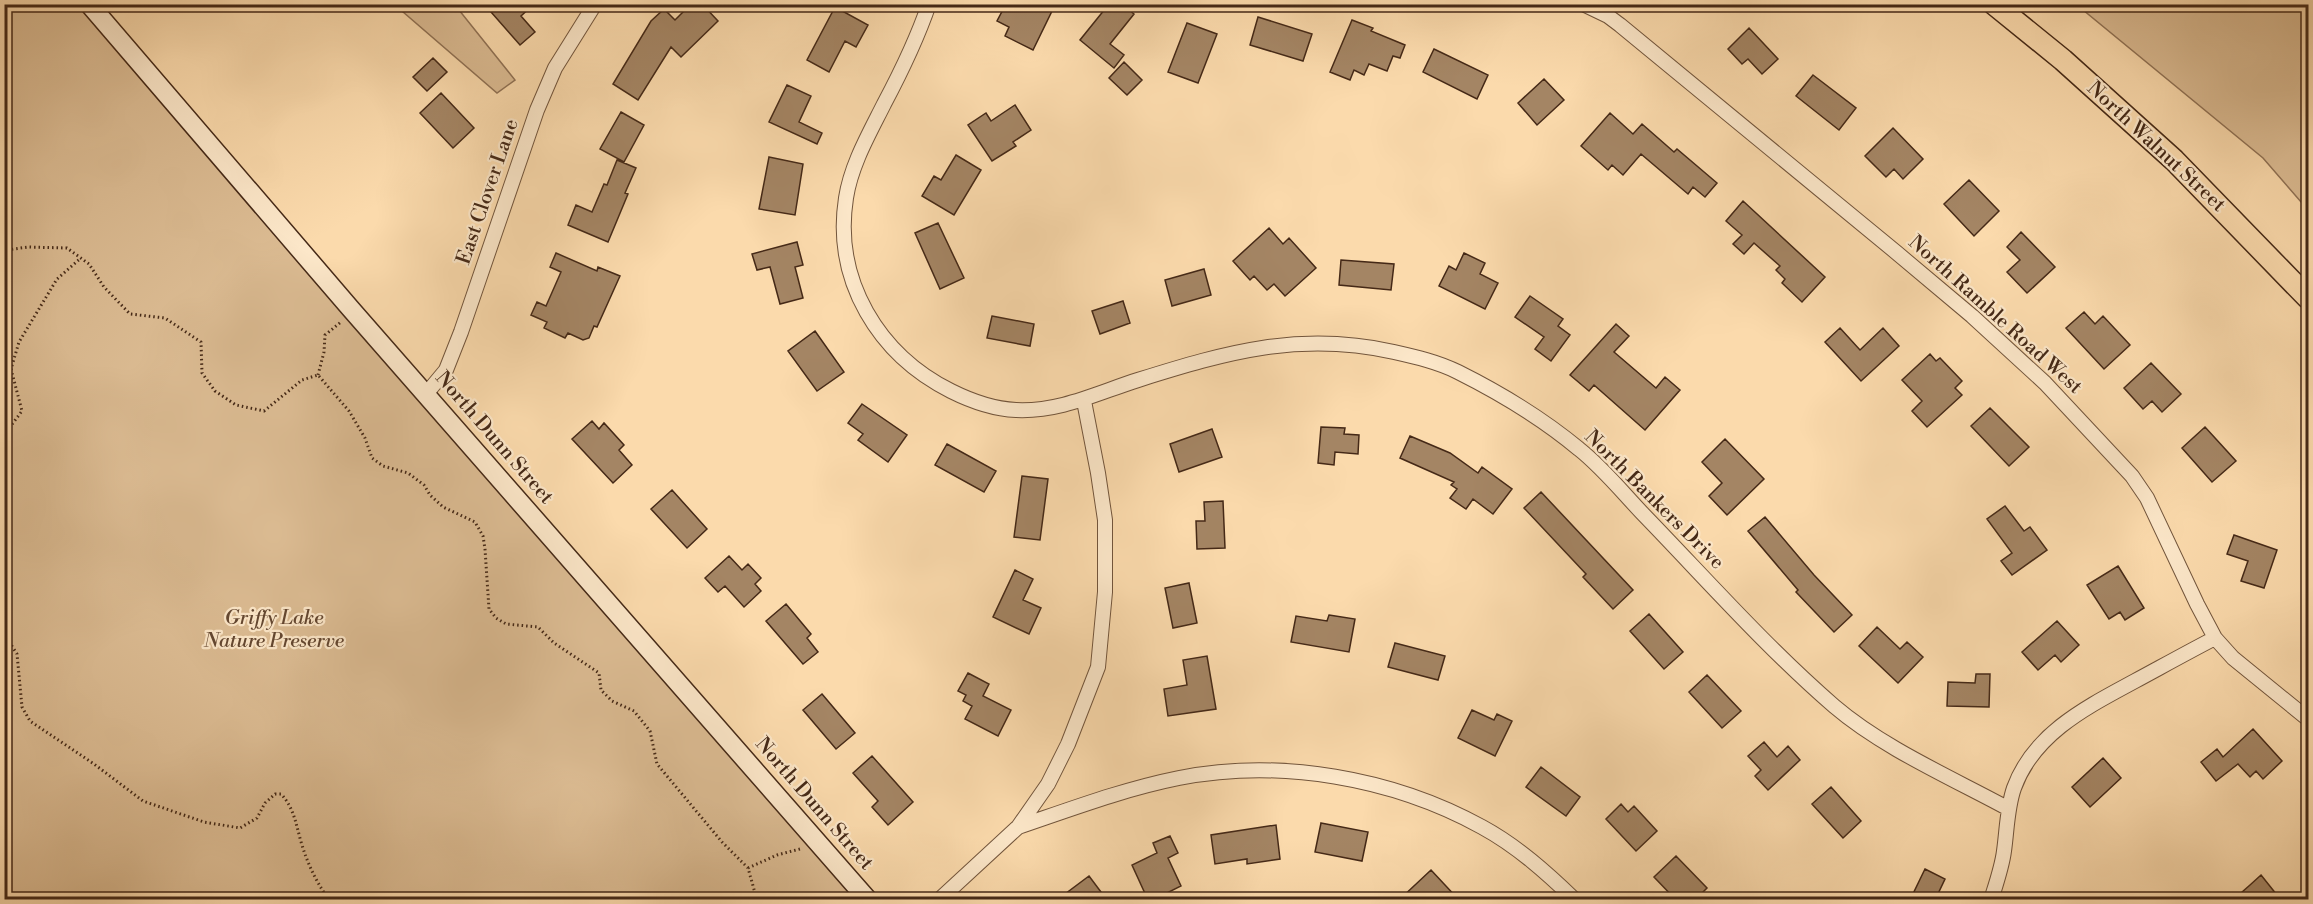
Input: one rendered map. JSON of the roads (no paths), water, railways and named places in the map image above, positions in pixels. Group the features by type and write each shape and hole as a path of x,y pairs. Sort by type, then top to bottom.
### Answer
{"main road":[{"name":"North Walnut Street","path":"1994,4 2063,60 2174,160 2308,298"}],"street":[{"name":"North Dunn Street","path":"89,4 350,308 868,900"},
{"name":"East Clover Lane","path":"426,394 446,370 537,110 555,68 595,4"},
{"name":"North Bankers Drive","path":"929,4 910,53 864,144 846,197 845,228 848,261 861,304 874,327 903,360 923,375 968,399 1014,410 1040,409 1084,401 1132,382 1205,360 1241,350 1277,344 1306,342 1380,349 1419,357 1450,368 1505,399 1580,449 1792,668 1836,708 1879,739 2009,809"},
{"name":"North Ramble Road West","path":"1583,4 1608,16 1620,25 1972,316 2045,383 2132,476 2147,498 2215,638 2233,658 2308,719"},
{"path":"939,900 1018,827 1048,784 1068,744 1098,667 1105,592 1105,520 1097,463 1084,401"},
{"path":"1991,900 2004,853 2014,788 2032,754 2060,726 2095,703 2215,638"},
{"path":"1018,827 1138,787 1181,777 1246,771 1293,772 1378,786 1423,801 1465,819 1483,828 1532,861 1575,900"}],"park label":[{"name":"Griffy Lake Nature Preserve","path":"274,630"}]}
